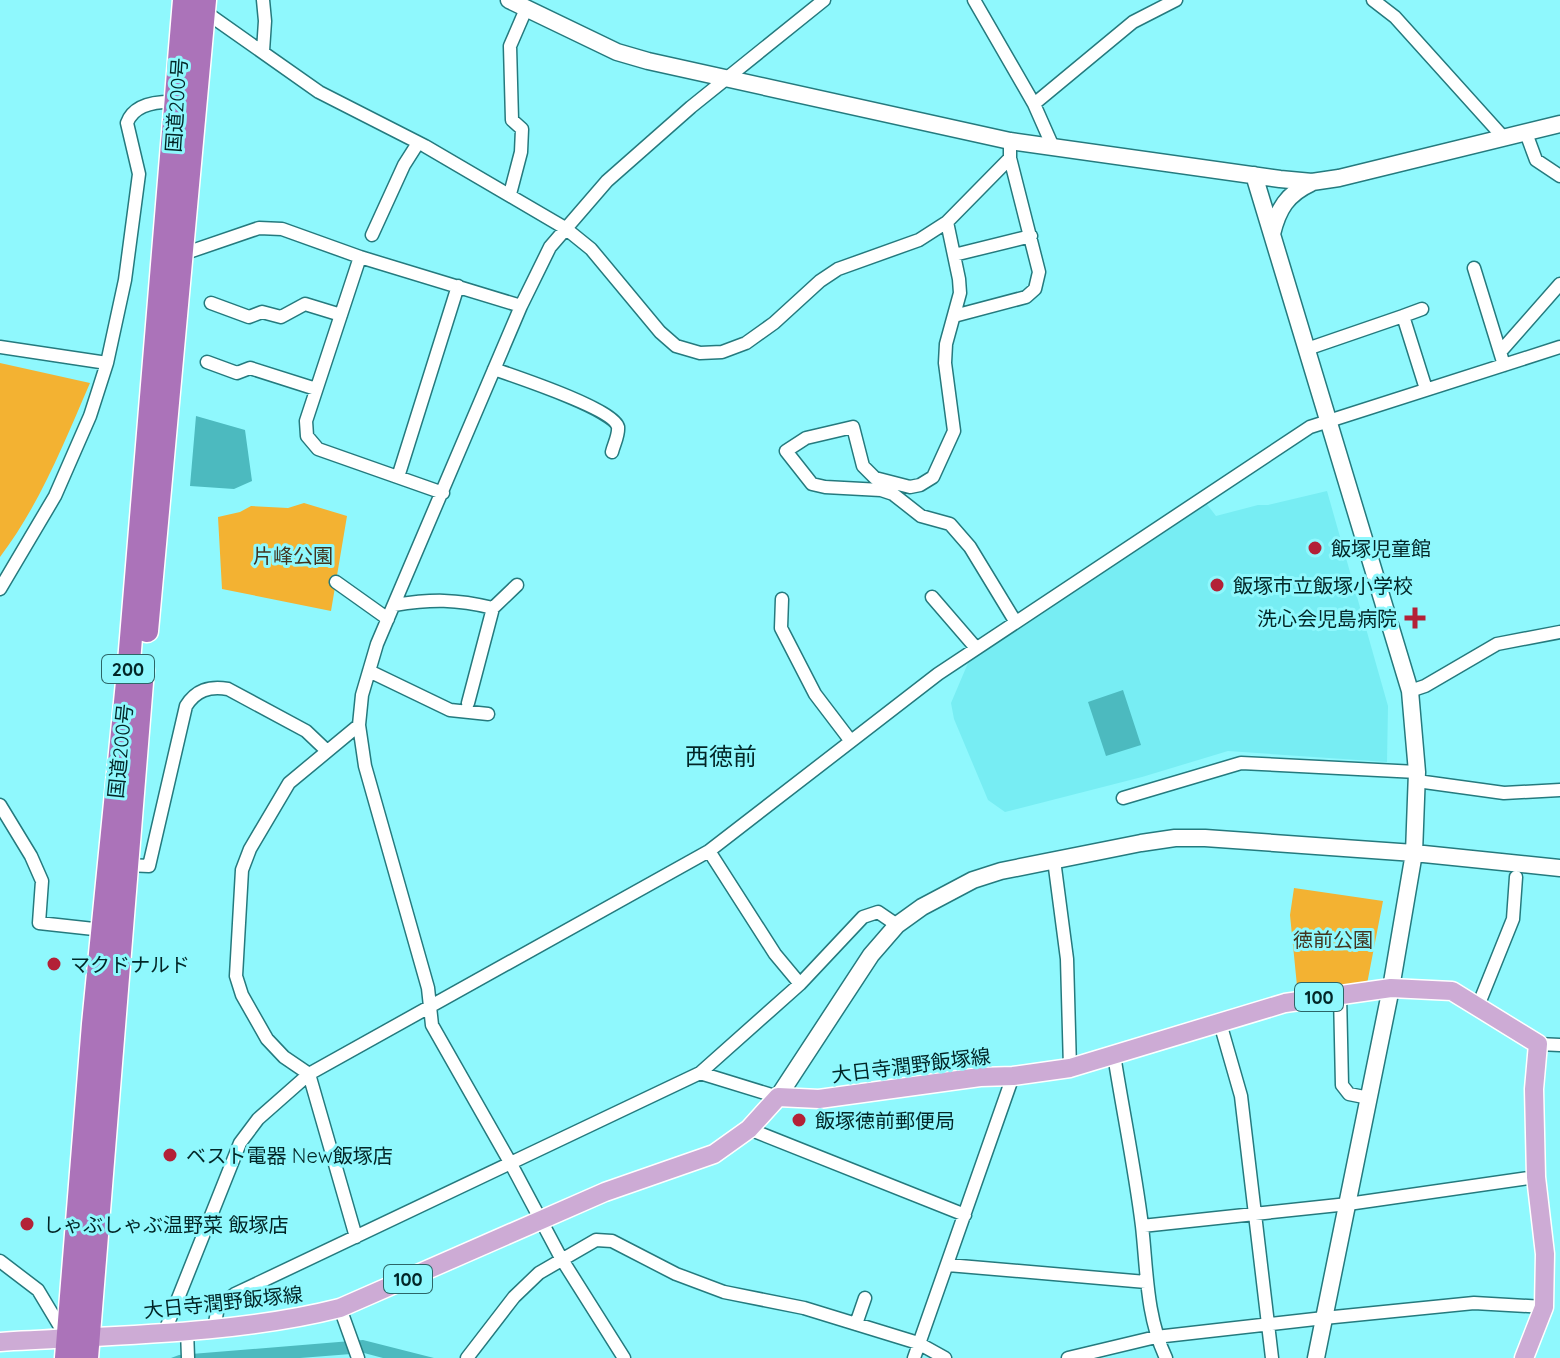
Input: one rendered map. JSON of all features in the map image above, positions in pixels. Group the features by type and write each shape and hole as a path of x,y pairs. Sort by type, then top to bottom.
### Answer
{"highway":[{"name":"国道200号","path":"77,1348 103,930 185,102 198,4"},
{"name":"国道200号","path":"77,1348 127,865 180,255 185,102"}],"main road":[{"name":"大日寺潤野飯塚線","path":"0,1342 77,1348 165,1331 187,1345 214,1328 300,1319 340,1308 605,1192 714,1154 749,1129 778,1097 819,1099 1070,1068 1285,1003 1391,988 1452,991 1538,1044"},
{"path":"1524,1358 1544,1307 1545,1254 1536,1177 1534,1089 1538,1044"}],"street":[{"path":"263,0 263,51"},
{"path":"509,0 617,52 1010,150 1053,147 1312,182 1560,124"},
{"path":"621,1357 561,1258 432,1025 428,988 365,766 359,725 362,695 388,619 541,261 565,228 607,181 824,0"},
{"path":"974,0 1034,104 1053,147"},
{"path":"1034,104 1133,22 1176,0"},
{"path":"1373,0 1395,17 1504,138"},
{"path":"198,4 319,92 418,143 565,228 591,249 660,332 676,346 700,353 722,352 746,343 838,269 919,240 947,222 1010,150"},
{"path":"510,194 521,152 522,129 512,120 510,46 526,9"},
{"path":"0,589 55,496 90,416 107,363 125,280 139,174 127,123 129,117 143,107 162,101 185,102"},
{"path":"1526,133 1536,160 1560,176"},
{"path":"372,235 404,165 418,143"},
{"path":"954,316 1032,294 1038,282 1039,272 1010,150"},
{"path":"1254,175 1410,691 1417,776 1414,853 1391,988 1316,1358"},
{"path":"1272,234 1286,200 1294,191 1312,182"},
{"path":"947,222 960,293 946,344 945,363 954,431 933,477 910,487 875,478 863,466 853,427 806,438 786,451 812,484 881,490 893,494 921,516 950,524 986,570 1015,621"},
{"path":"180,255 259,228 282,229 360,257 521,306"},
{"path":"954,255 1031,236"},
{"path":"360,257 305,429 311,443 318,449 443,493"},
{"path":"1474,268 1504,365"},
{"path":"1501,351 1560,284"},
{"path":"398,477 458,286"},
{"path":"211,303 249,317 262,312 281,317 305,304 341,315"},
{"path":"1307,349 1422,309"},
{"path":"1403,316 1426,389"},
{"path":"0,347 107,363"},
{"path":"165,1331 240,1143 258,1119 309,1074 709,851 850,740 976,648 1310,427 1560,347"},
{"path":"207,362 237,373 250,368 316,389"},
{"path":"494,369 569,397 612,418 618,432 612,452"},
{"path":"336,582 388,619"},
{"path":"468,703 493,608 517,585"},
{"path":"932,597 976,648"},
{"path":"394,605 441,599 461,600 493,608"},
{"path":"782,599 781,628 815,694 850,740"},
{"path":"1410,691 1428,685 1497,644 1560,632"},
{"path":"369,671 450,710 488,714"},
{"path":"127,865 149,866 186,706 192,696 215,687 228,689 306,731 326,750"},
{"path":"356,1237 309,1074 284,1057 267,1039 242,995 236,976 242,870 250,849 289,783 359,725"},
{"path":"1123,798 1241,763 1417,776 1504,793 1560,790"},
{"path":"0,805 31,856 42,881 39,923 103,930"},
{"path":"700,1073 778,1097 871,955 897,925 922,907 973,880 1001,871 1175,838 1414,853 1560,868"},
{"path":"709,851 775,954 800,984"},
{"path":"1054,860 1067,959 1070,1068"},
{"path":"1478,1006 1513,919 1516,877"},
{"path":"214,1328 218,1307 223,1302 700,1073 800,984 863,917 878,912 897,925"},
{"path":"1340,994 1342,1085 1349,1094 1369,1098"},
{"path":"1220,1023 1241,1096 1272,1358"},
{"path":"1538,1044 1560,1045"},
{"path":"1114,1055 1142,1226 1146,1282 1156,1337 1166,1358"},
{"path":"914,1358 1013,1076"},
{"path":"749,1129 965,1215"},
{"path":"1142,1226 1348,1204 1536,1177"},
{"path":"467,1358 514,1297 539,1273 596,1240 612,1241 676,1274 724,1292 804,1308 918,1343 945,1358"},
{"path":"0,1261 38,1290 77,1348"},
{"path":"948,1265 1146,1282"},
{"path":"856,1324 865,1298"},
{"path":"1068,1358 1156,1337 1267,1324 1474,1303 1544,1307"},
{"path":"340,1308 358,1358"}],"shaded area":[{"path":"196,416 245,430 252,481 234,489 190,486"},
{"name":"飯塚市立飯塚小学校","path":"1327,491 1388,706 1387,762 1228,751 1005,812 988,800 954,719 951,703 971,656 1206,503 1216,516"},
{"path":"1123,690 1141,745 1106,756 1088,702"},
{"path":"363,1340 434,1358 383,1358 364,1353 300,1358 171,1358 179,1355"}],"green space":[{"path":"0,363 90,383 39,494 0,557"},
{"name":"片峰公園","path":"304,503 347,516 331,611 222,589 218,517 251,506 288,508"},
{"name":"徳前公園","path":"1294,888 1383,901 1367,984 1298,996 1290,915"}],"place":[{"name":"飯塚児童館","path":"1315,548"},
{"name":"飯塚市立飯塚小学校","path":"1217,585"},
{"name":"洗心会児島病院","path":"1415,618"},
{"name":"マクドナルド","path":"54,964"},
{"name":"飯塚徳前郵便局","path":"799,1120"},
{"name":"ベスト電器 New飯塚店","path":"170,1155"},
{"name":"しゃぶしゃぶ温野菜 飯塚店","path":"27,1224"}],"district":[{"name":"西徳前","path":"721,756"}]}
